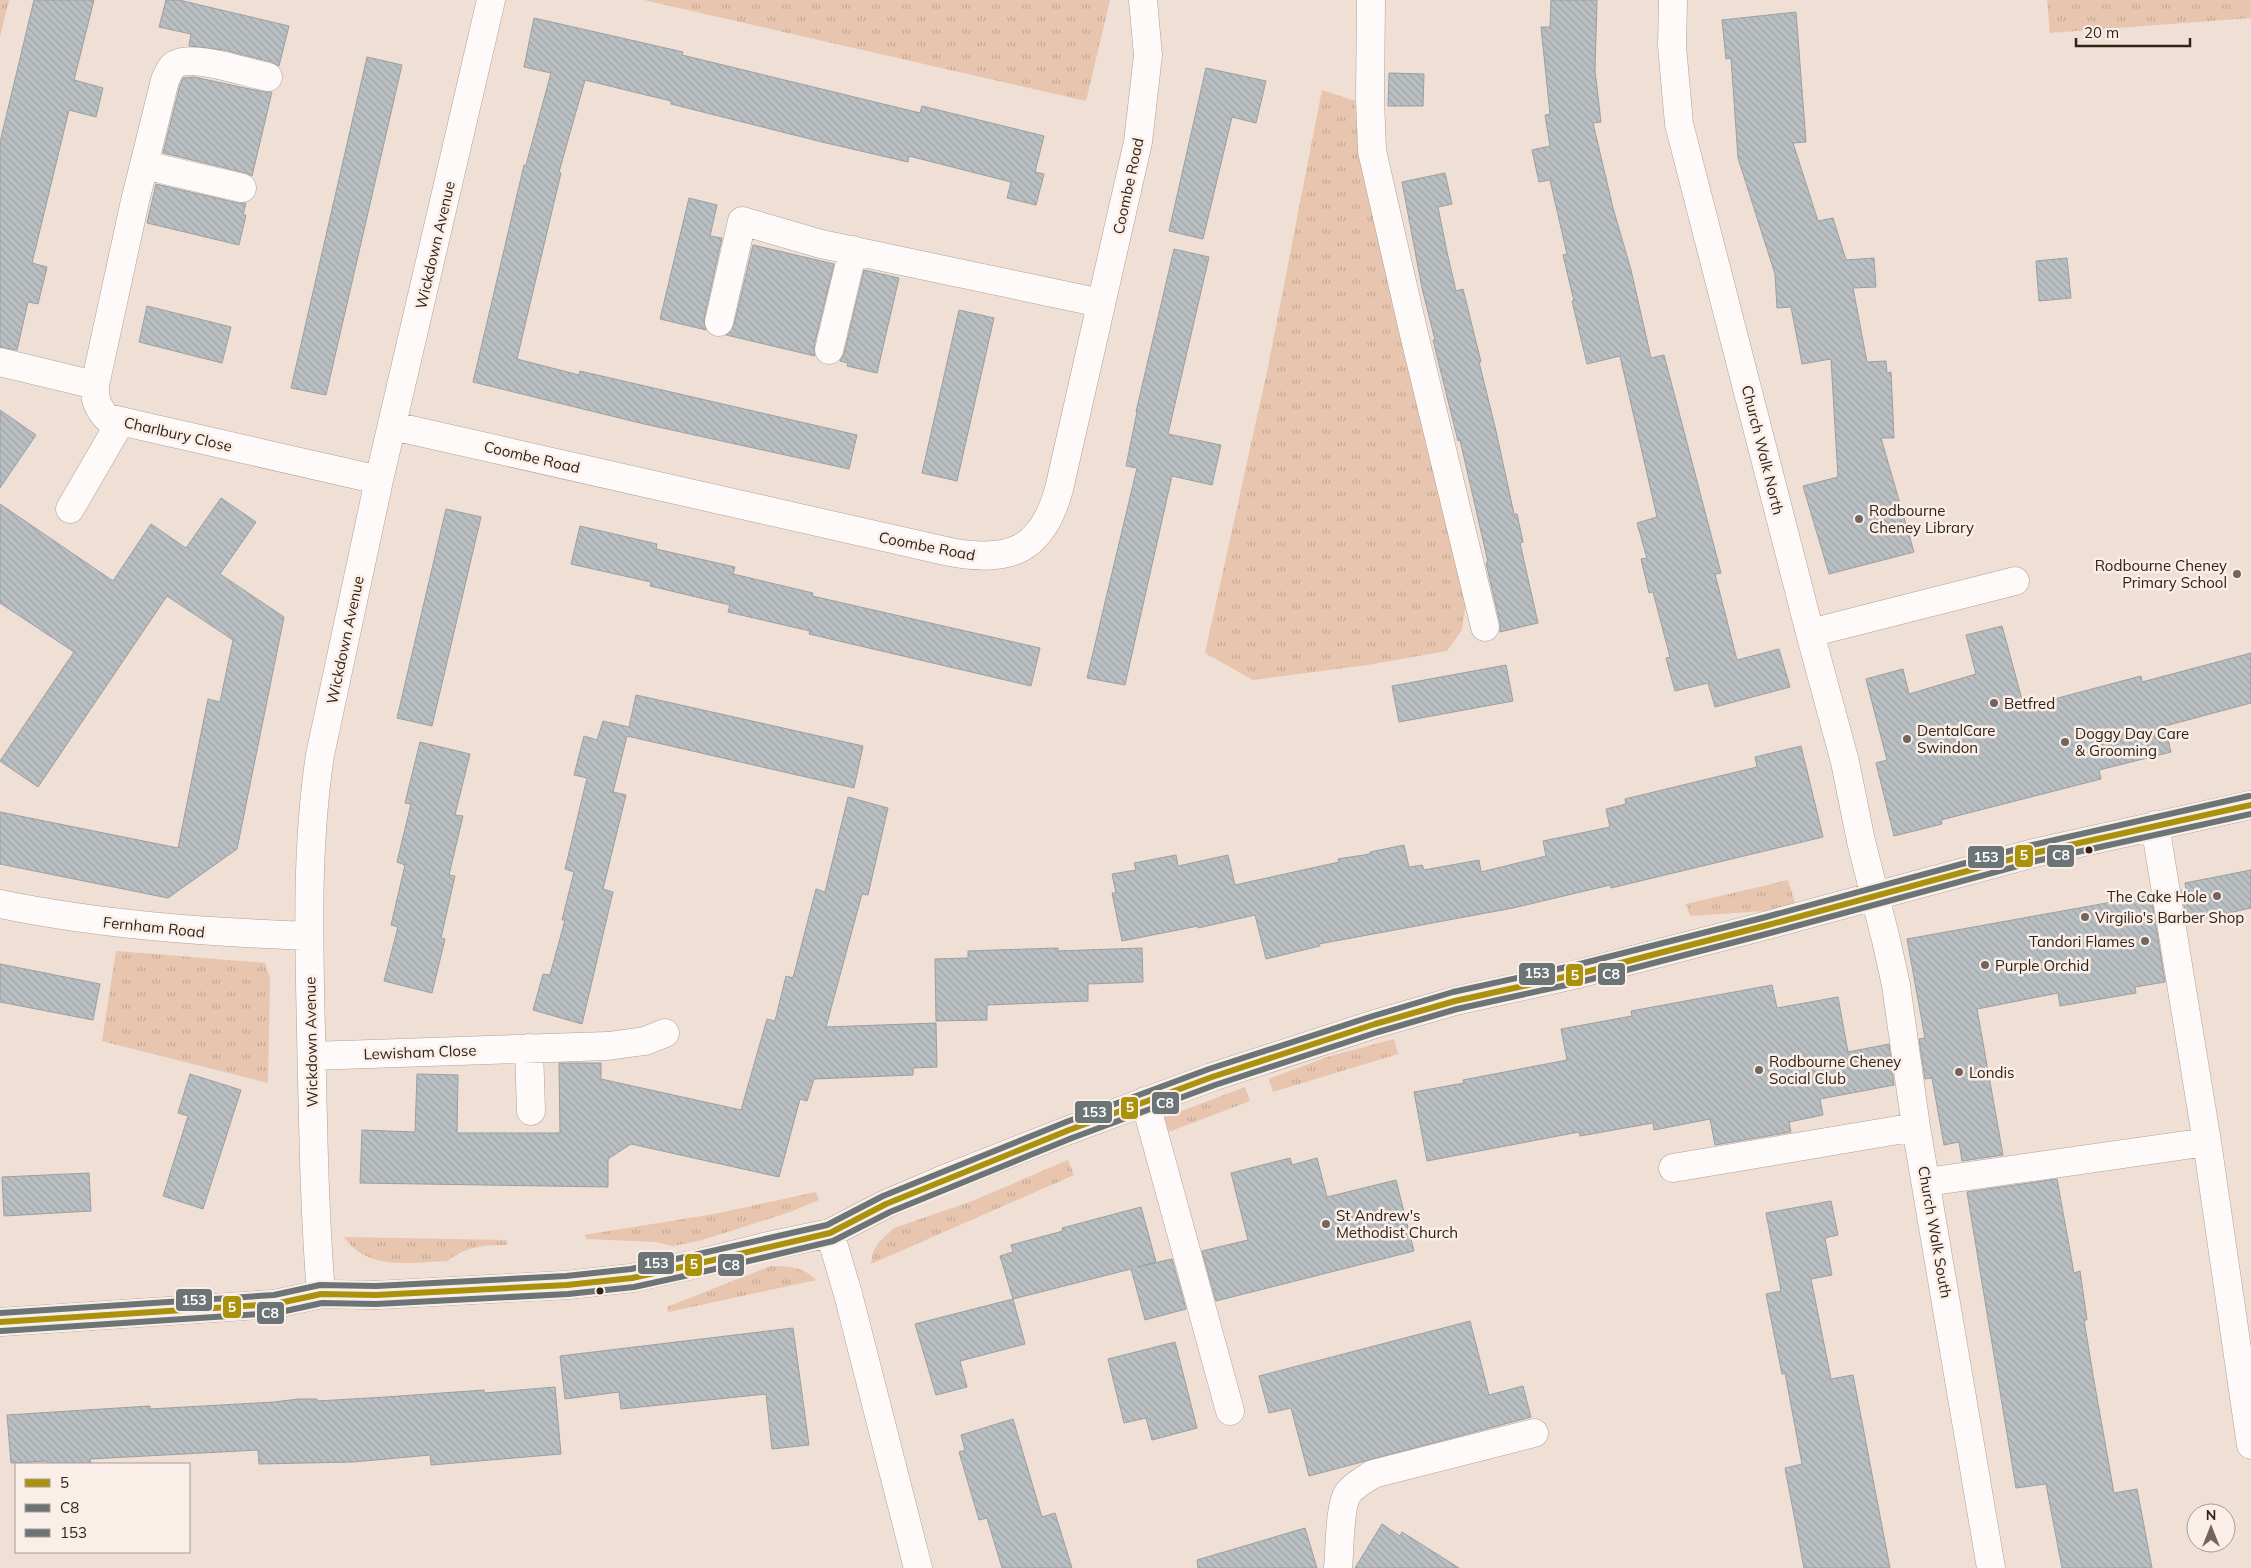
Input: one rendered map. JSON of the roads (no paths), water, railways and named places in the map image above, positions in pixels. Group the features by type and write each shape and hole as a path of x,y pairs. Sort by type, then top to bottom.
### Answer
{"street":[{"name":"Wickdown Avenue","path":"321,1294 316,1230 309,936 314,795 320,755 379,480 491,0"},
{"name":"Coombe Road","path":"393,426 950,552 979,557 998,556 1014,552 1030,543 1042,530 1055,505 1138,142 1148,55 1143,0"},
{"path":"1371,0 1370,98 1372,151 1412,330 1485,627"},
{"name":"Church Walk North","path":"1673,0 1674,86 1678,124 1845,762 1875,896"},
{"path":"0,362 95,385 144,165 165,80 170,70 176,64 193,60 268,77"},
{"path":"144,165 242,188"},
{"path":"719,322 742,221 821,244 1101,303"},
{"path":"829,350 853,250"},
{"name":"Charlbury Close","path":"95,385 94,395 99,409 108,418 379,480"},
{"path":"70,509 121,421"},
{"path":"1810,633 2015,581"},
{"path":"0,1322 274,1304 321,1294 376,1295 501,1289 632,1278 830,1233 886,1204 942,1180 1145,1101 1292,1049 1446,1004 1596,969 2034,853 2251,805"},
{"path":"2155,825 2207,1142 2251,1445"},
{"name":"Church Walk South","path":"1875,896 1896,985 1916,1127 1927,1182 1991,1568"},
{"name":"Fernham Road","path":"0,904 113,924 212,932 309,936"},
{"name":"Lewisham Close","path":"312,1056 608,1046 645,1041 665,1033"},
{"path":"529,1048 531,1111"},
{"path":"1145,1101 1230,1411"},
{"path":"1673,1168 1916,1127"},
{"path":"1927,1182 2207,1142"},
{"path":"830,1233 848,1294 918,1568"},
{"path":"1338,1568 1344,1504 1348,1493 1357,1484 1373,1474 1534,1433"}],"place":[{"name":"Rodbourne Cheney Library","path":"1859,519"},
{"name":"Rodbourne Cheney Primary School","path":"2237,574"},
{"name":"Betfred","path":"1994,703"},
{"name":"DentalCare Swindon","path":"1907,739"},
{"name":"Doggy Day Care & Grooming","path":"2065,742"},
{"name":"The Cake Hole","path":"2217,896"},
{"name":"Virgilio's Barber Shop","path":"2085,917"},
{"name":"Tandori Flames","path":"2145,941"},
{"name":"Purple Orchid","path":"1985,965"},
{"name":"Rodbourne Cheney Social Club","path":"1759,1070"},
{"name":"Londis","path":"1959,1072"},
{"name":"St Andrew's Methodist Church","path":"1326,1224"}]}
